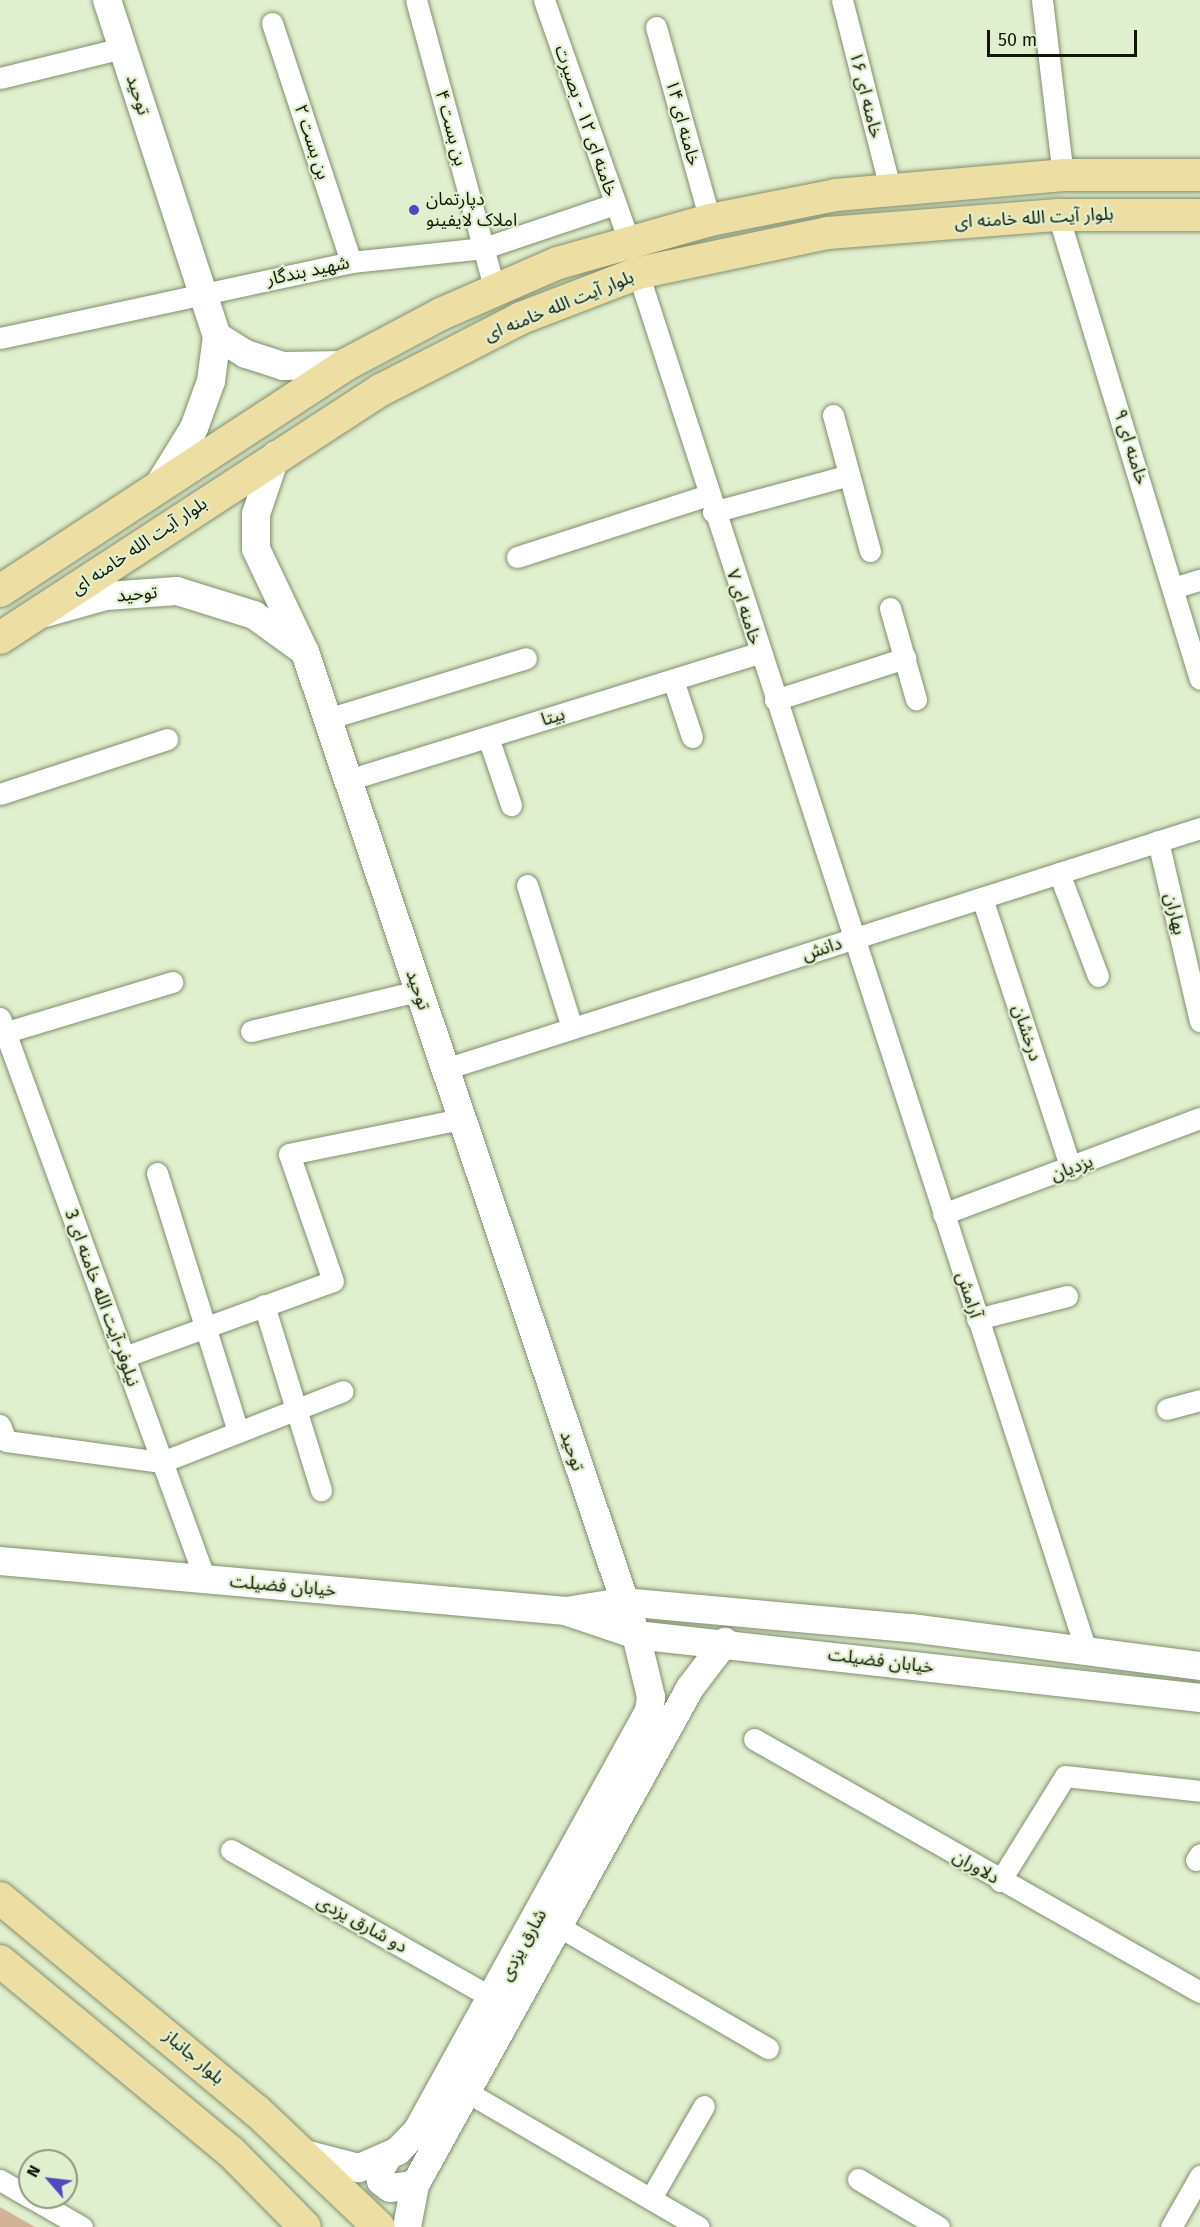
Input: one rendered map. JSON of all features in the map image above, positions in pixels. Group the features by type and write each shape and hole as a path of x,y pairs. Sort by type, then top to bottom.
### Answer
{"main road":[{"name":"توحید","path":"107,0 217,336"},
{"name":"بلوار آیت الله خامنه ای","path":"0,591 345,365 495,291 629,241 710,220 890,189 1063,175 1200,175"},
{"name":"بلوار آیت الله خامنه ای","path":"0,638 276,455 446,353 638,273 828,233 1058,216 1200,215"},
{"path":"156,488 194,428 211,381 217,336 246,354 282,366 345,365"},
{"path":"276,455 256,514 256,549 305,652"},
{"name":"توحید","path":"34,616 106,597 177,591 254,615 305,652 636,1635"},
{"name":"خیابان فضیلت","path":"0,1561 566,1611 636,1635 725,1642 1200,1698"},
{"name":"خیابان فضیلت","path":"566,1611 623,1602 1086,1650 1200,1666"},
{"name":"شارق یزدی","path":"301,2153 359,2168 387,2158 418,2130 494,1998 549,1921 649,1711 650,1686 636,1635"},
{"path":"407,2227 415,2185 467,2092 549,1921 682,1702 725,1642"},
{"path":"650,1686 664,1676 674,1677 682,1685 682,1702"},
{"name":"بلوار جانباز","path":"0,1898 93,1971 301,2153 379,2227"},
{"path":"0,1960 231,2152 305,2227"},
{"path":"387,2158 379,2172 381,2181 390,2188 415,2185"}],"street":[{"name":"بن بست ۴","path":"416,0 495,291"},
{"name":"خامنه ای ۱۲ - بصیرت","path":"544,0 629,241"},
{"name":"خامنه ای ۱۶","path":"842,0 890,189"},
{"path":"1042,0 1063,175"},
{"name":"بن بست ۲","path":"272,23 351,262"},
{"name":"خامنه ای ۱۴","path":"656,27 710,220"},
{"path":"0,78 122,48"},
{"name":"شهید بندگار","path":"1,333 351,262 484,248 615,204"},
{"name":"خامنه ای ۹","path":"1058,216 1200,680"},
{"name":"خامنه ای ۷","path":"638,273 853,939"},
{"path":"833,415 870,550"},
{"path":"517,557 711,503 849,475"},
{"path":"1173,588 1200,580"},
{"path":"890,608 916,699"},
{"name":"بیتا","path":"348,780 759,653"},
{"path":"327,718 525,658"},
{"path":"774,700 905,658"},
{"path":"673,680 692,737"},
{"path":"488,737 511,805"},
{"path":"0,794 167,739"},
{"name":"دانش","path":"445,1070 1200,828"},
{"name":"بهاران","path":"1158,842 1200,1021"},
{"path":"1059,873 1098,976"},
{"path":"527,885 572,1028"},
{"name":"درخشان","path":"982,898 1071,1169"},
{"name":"آرامش","path":"853,939 1086,1650"},
{"path":"2,1028 172,981"},
{"path":"251,1031 418,991"},
{"name":"نیلوفر-آیت الله خامنه ای 3","path":"2,1028 205,1579"},
{"name":"یزدیان","path":"943,1214 1071,1169 1200,1118"},
{"path":"124,1356 333,1281 289,1154 461,1119"},
{"path":"157,1173 203,1327 238,1432"},
{"path":"977,1319 1066,1296"},
{"path":"264,1305 298,1409 321,1490"},
{"path":"3,1433 162,1462 343,1391"},
{"path":"1167,1408 1200,1400"},
{"name":"دلاوران","path":"754,1739 1000,1881 1200,1992"},
{"path":"1000,1881 1065,1776 1200,1791"},
{"name":"دو شارق یزدی","path":"231,1850 494,1998"},
{"path":"549,1921 768,2048"},
{"path":"467,2092 699,2227"},
{"path":"651,2198 704,2106"},
{"path":"1171,2227 1200,2176"},
{"path":"858,2179 939,2227"},
{"path":"0,2180 18,2190"},
{"path":"51,2209 82,2227"}],"shaded area":[{"path":"0,2207 35,2227 0,2227"}],"place":[{"name":"دپارتمان املاک لایفینو","path":"414,210"}]}
